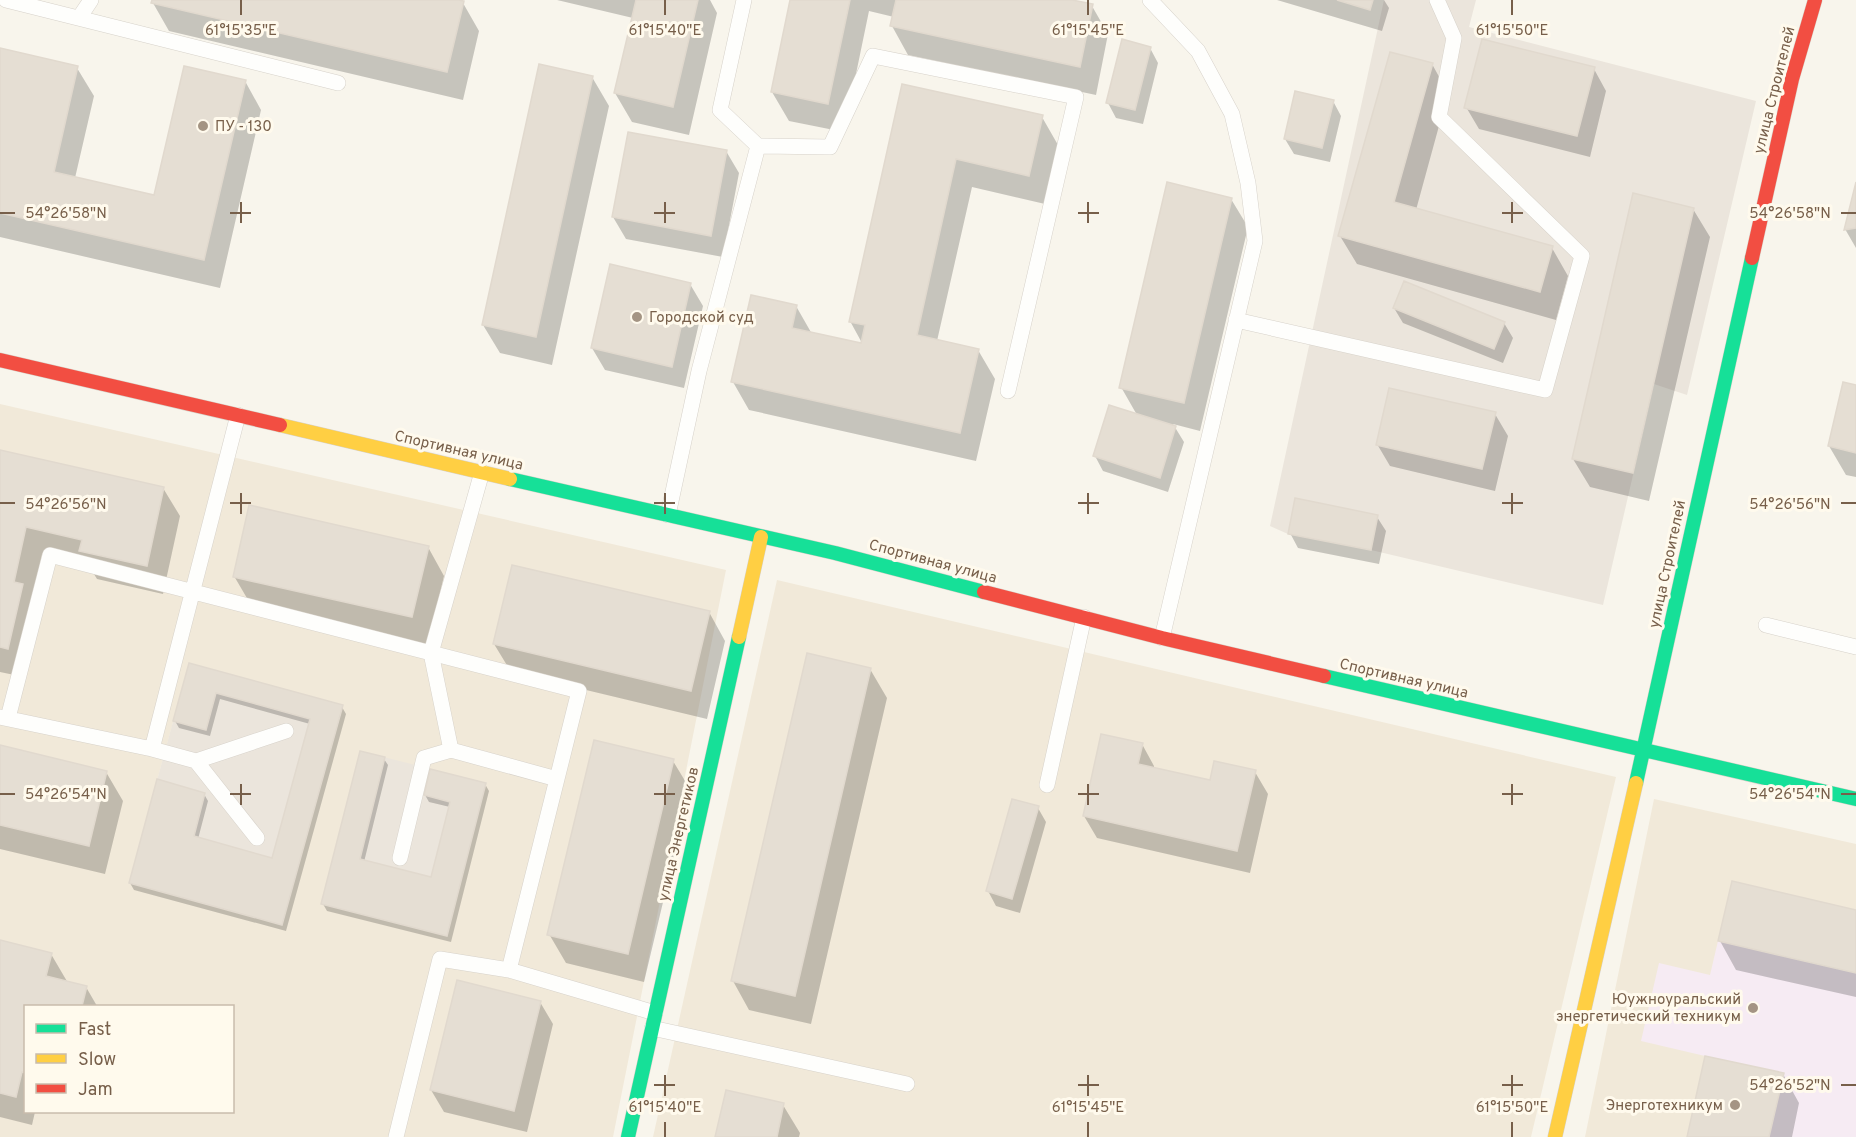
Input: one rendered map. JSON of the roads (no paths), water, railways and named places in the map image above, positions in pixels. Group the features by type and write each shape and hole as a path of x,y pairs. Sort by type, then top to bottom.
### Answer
{"street":[{"name":"улица Строителей","path":"1555,1137 1643,751 1791,79 1815,0"},
{"name":"Спортивная улица","path":"0,360 761,537 835,552 1162,638 1856,799"},
{"name":"улица Энергетиков","path":"628,1137 761,537"}],"lane":[{"path":"6,0 338,83"},
{"path":"79,18 91,0"},
{"path":"744,0 720,110 758,146 830,147 873,56 1076,97 1008,391"},
{"path":"1150,0 1198,51 1232,114 1248,183 1255,240 1162,638"},
{"path":"1236,320 1545,390 1582,256 1439,117 1454,38 1437,0"},
{"path":"668,515 699,371 758,146"},
{"path":"152,749 238,415"},
{"path":"451,750 431,653 482,472"},
{"path":"286,730 196,761 152,749 4,718 50,555 579,691 509,970"},
{"path":"1047,785 1084,617"},
{"path":"1766,625 1856,647"},
{"path":"400,858 424,758 451,750 557,779"},
{"path":"196,761 257,838"},
{"path":"396,1137 440,959 509,970 655,1013"},
{"path":"652,1028 907,1084"}],"place":[{"name":"ПУ - 130","path":"203,126"},
{"name":"Городской суд","path":"637,317"},
{"name":"Юужноуральский энергетический техникум","path":"1753,1008"},
{"name":"Энерготехникум","path":"1735,1105"}]}
